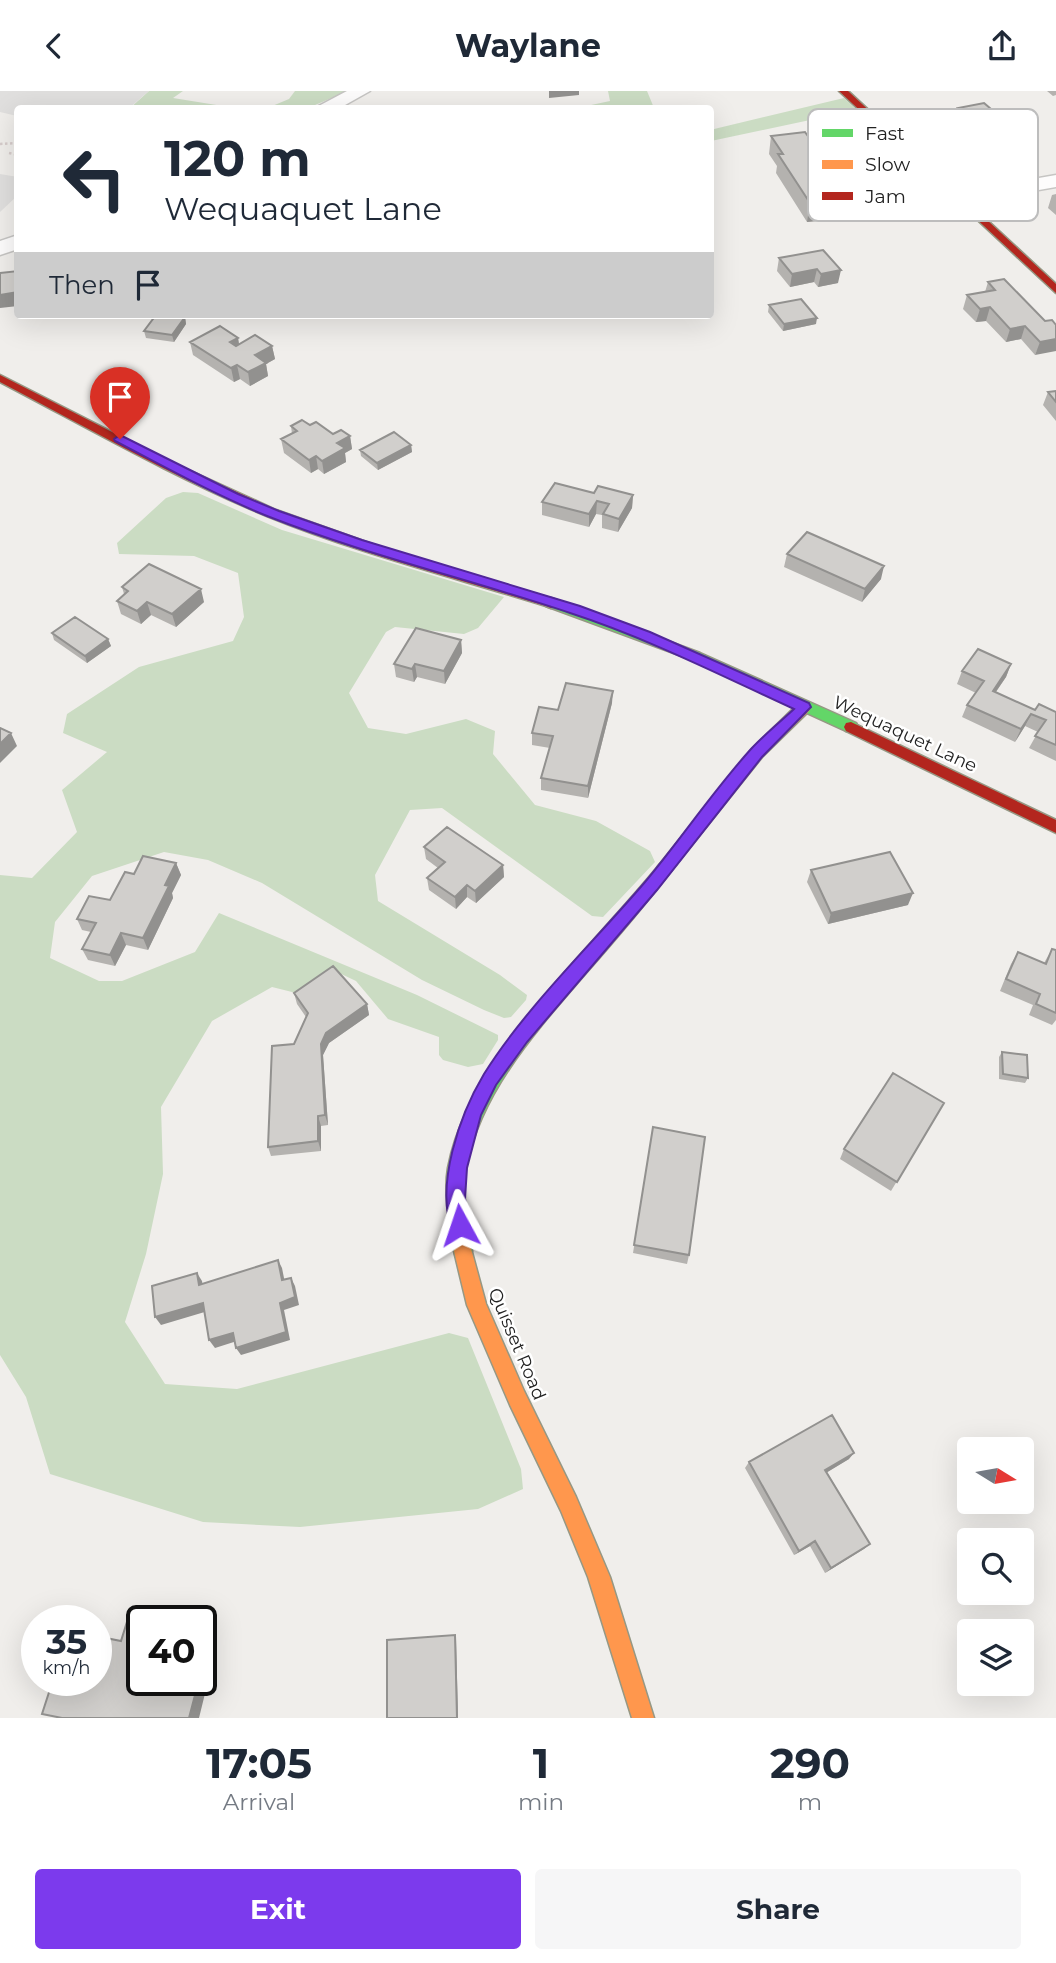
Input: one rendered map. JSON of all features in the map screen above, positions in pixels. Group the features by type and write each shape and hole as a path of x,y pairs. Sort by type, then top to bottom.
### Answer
{"main road":[{"path":"843,91 862,109"},
{"path":"982,221 1056,290"},
{"name":"Wequaquet Lane","path":"0,378 233,497 357,543 541,598 598,618 751,682 1056,827"},
{"name":"Quisset Road","path":"643,1718 599,1577 569,1504 517,1398 477,1304 463,1251 456,1199 457,1168 473,1114 490,1080 521,1037 652,885 757,753 804,707"}],"street":[{"path":"331,105 361,91"},
{"path":"1038,184 1056,181"}],"path":[{"path":"9,153 14,154"}],"green space":[{"path":"149,91 183,91 173,98 216,105 133,105"},
{"path":"295,91 348,91 315,105 275,105 289,99"},
{"path":"608,91 647,91 653,105 591,105 610,101"},
{"path":"844,98 856,109 808,109 808,120 714,140 714,129"},
{"path":"183,492 198,493 282,530 504,597 478,628 464,634 395,627 386,632 349,693 368,728 406,734 466,719 495,731 493,754 535,805 596,821 650,851 655,862 603,917 592,916 442,808 410,810 375,875 378,901 500,975 527,995 526,1000 511,1017 504,1018 422,980 262,883 208,860 164,852 92,876 55,922 50,958 99,981 122,981 195,952 219,913 417,995 498,1035 498,1040 483,1064 468,1067 443,1060 439,1055 439,1037 388,1019 356,981 337,972 300,994 272,987 212,1021 161,1107 163,1174 146,1254 125,1322 165,1384 237,1389 449,1333 468,1338 521,1469 523,1489 478,1509 300,1527 203,1522 50,1474 26,1397 0,1355 0,875 32,878 77,832 62,790 107,752 63,733 67,714 139,667 233,641 244,617 238,573 194,556 119,554 117,543 166,498"}],"shaded area":[{"path":"0,91 149,91 133,105 14,105 14,115 0,112"},
{"path":"0,174 14,176 14,199 0,212"}],"building":[{"path":"984,103 991,109 959,109"},
{"path":"805,132 808,136 808,200 778,154 783,154 771,136"},
{"path":"823,250 841,270 821,274 817,269 792,274 779,258"},
{"path":"14,271 14,293 0,295 0,273"},
{"path":"1004,279 1045,321 1052,320 1056,325 1056,339 1040,342 1025,326 1010,329 990,307 980,309 967,295 995,290 988,282"},
{"path":"801,299 817,318 784,324 769,305"},
{"path":"153,319 184,319 172,335 144,331"},
{"path":"220,326 238,338 230,342 236,346 255,335 272,346 255,355 266,363 248,372 237,365 231,368 190,342"},
{"path":"1056,391 1056,402 1048,392"},
{"path":"302,420 310,425 316,422 333,434 341,430 350,436 337,443 345,448 322,461 316,456 309,460 281,439 297,431 291,426"},
{"path":"394,432 411,445 377,463 360,450"},
{"path":"555,483 594,493 598,486 633,495 619,519 603,514 609,504 597,501 589,514 542,502"},
{"path":"807,532 884,566 865,589 787,554"},
{"path":"149,564 201,589 172,614 147,602 137,611 117,601 128,591 122,587"},
{"path":"75,617 108,639 85,656 52,633"},
{"path":"416,628 461,640 444,671 415,664 412,669 394,664"},
{"path":"978,649 1011,664 993,691 1035,710 1039,704 1056,712 1056,745 1035,736 1046,720 1031,714 1021,729 967,705 984,681 962,671"},
{"path":"566,683 613,691 588,786 541,778 553,736 532,733 539,707 558,710"},
{"path":"0,728 11,733 0,744"},
{"path":"447,827 503,865 475,891 467,885 455,897 427,878 445,862 424,847"},
{"path":"890,852 913,893 831,913 811,870"},
{"path":"143,856 176,863 165,885 169,886 143,938 121,933 110,955 82,949 96,923 77,919 89,896 110,900 125,872 134,874"},
{"path":"1052,949 1056,950 1056,1013 1036,1004 1040,994 1006,979 1018,952 1046,964"},
{"path":"333,966 367,1004 326,1033 321,1044 325,1115 318,1116 318,1141 268,1147 272,1046 294,1044 308,1013 294,993"},
{"path":"1002,1052 1027,1055 1028,1078 1003,1074"},
{"path":"893,1073 944,1103 897,1182 844,1149"},
{"path":"653,1127 705,1137 689,1255 634,1245"},
{"path":"278,1260 282,1280 291,1278 295,1297 280,1303 286,1332 236,1348 233,1333 209,1340 203,1303 155,1317 152,1286 197,1273 199,1285"},
{"path":"832,1415 854,1453 825,1470 870,1544 831,1568 815,1541 799,1551 749,1462"},
{"path":"126,1625 126,1696 195,1696 189,1718 62,1718 42,1714 48,1696 112,1696 112,1639 121,1641"},
{"path":"455,1635 457,1718 387,1718 387,1640"}],"traffic: fast":[{"path":"551,603 695,656 851,727"},
{"path":"463,1251 456,1198 457,1167 464,1141 485,1092 530,1027 665,868"}],"traffic: slow":[{"path":"665,868 757,753 804,707"},
{"path":"463,1251 477,1305 517,1398 569,1504 599,1577 643,1718"}],"traffic: jam":[{"path":"843,91 862,109"},
{"path":"982,221 1056,290"},
{"path":"0,378 168,466 272,513 376,550 551,603"},
{"path":"851,727 1056,827"}],"route":[{"path":"120,439 233,497 275,514 357,543 576,610 645,636 804,707 757,753 652,885 521,1037 490,1080 473,1114 457,1168 456,1199 460,1225"}]}
